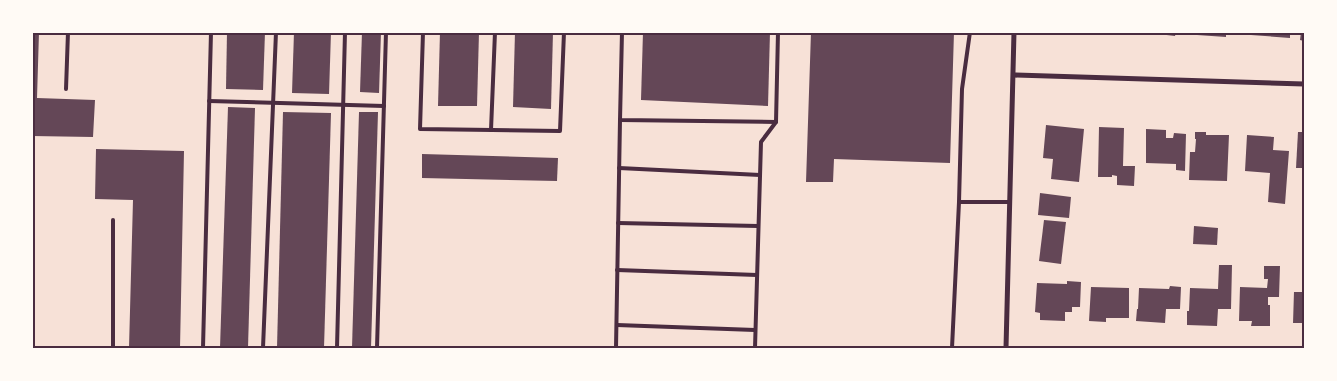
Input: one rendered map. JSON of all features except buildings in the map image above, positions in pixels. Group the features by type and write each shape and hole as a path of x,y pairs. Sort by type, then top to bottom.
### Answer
{"street":[{"path":"1006,348 1014,32"},
{"path":"1014,74 1304,84"}],"lane":[{"path":"66,89 68,32"},
{"path":"203,348 211,32"},
{"path":"263,348 276,32"},
{"path":"337,348 345,32"},
{"path":"377,348 386,32"},
{"path":"422,32 420,130 560,131 564,32"},
{"path":"492,130 495,32"},
{"path":"616,348 622,32"},
{"path":"754,348 761,142 776,122 778,32"},
{"path":"952,348 962,89 970,32"},
{"path":"209,101 384,106"},
{"path":"620,120 776,122"},
{"path":"619,168 760,175"},
{"path":"959,202 1010,202"},
{"path":"113,220 113,348"},
{"path":"618,223 758,226"},
{"path":"618,270 757,275"},
{"path":"616,325 755,330"}]}
